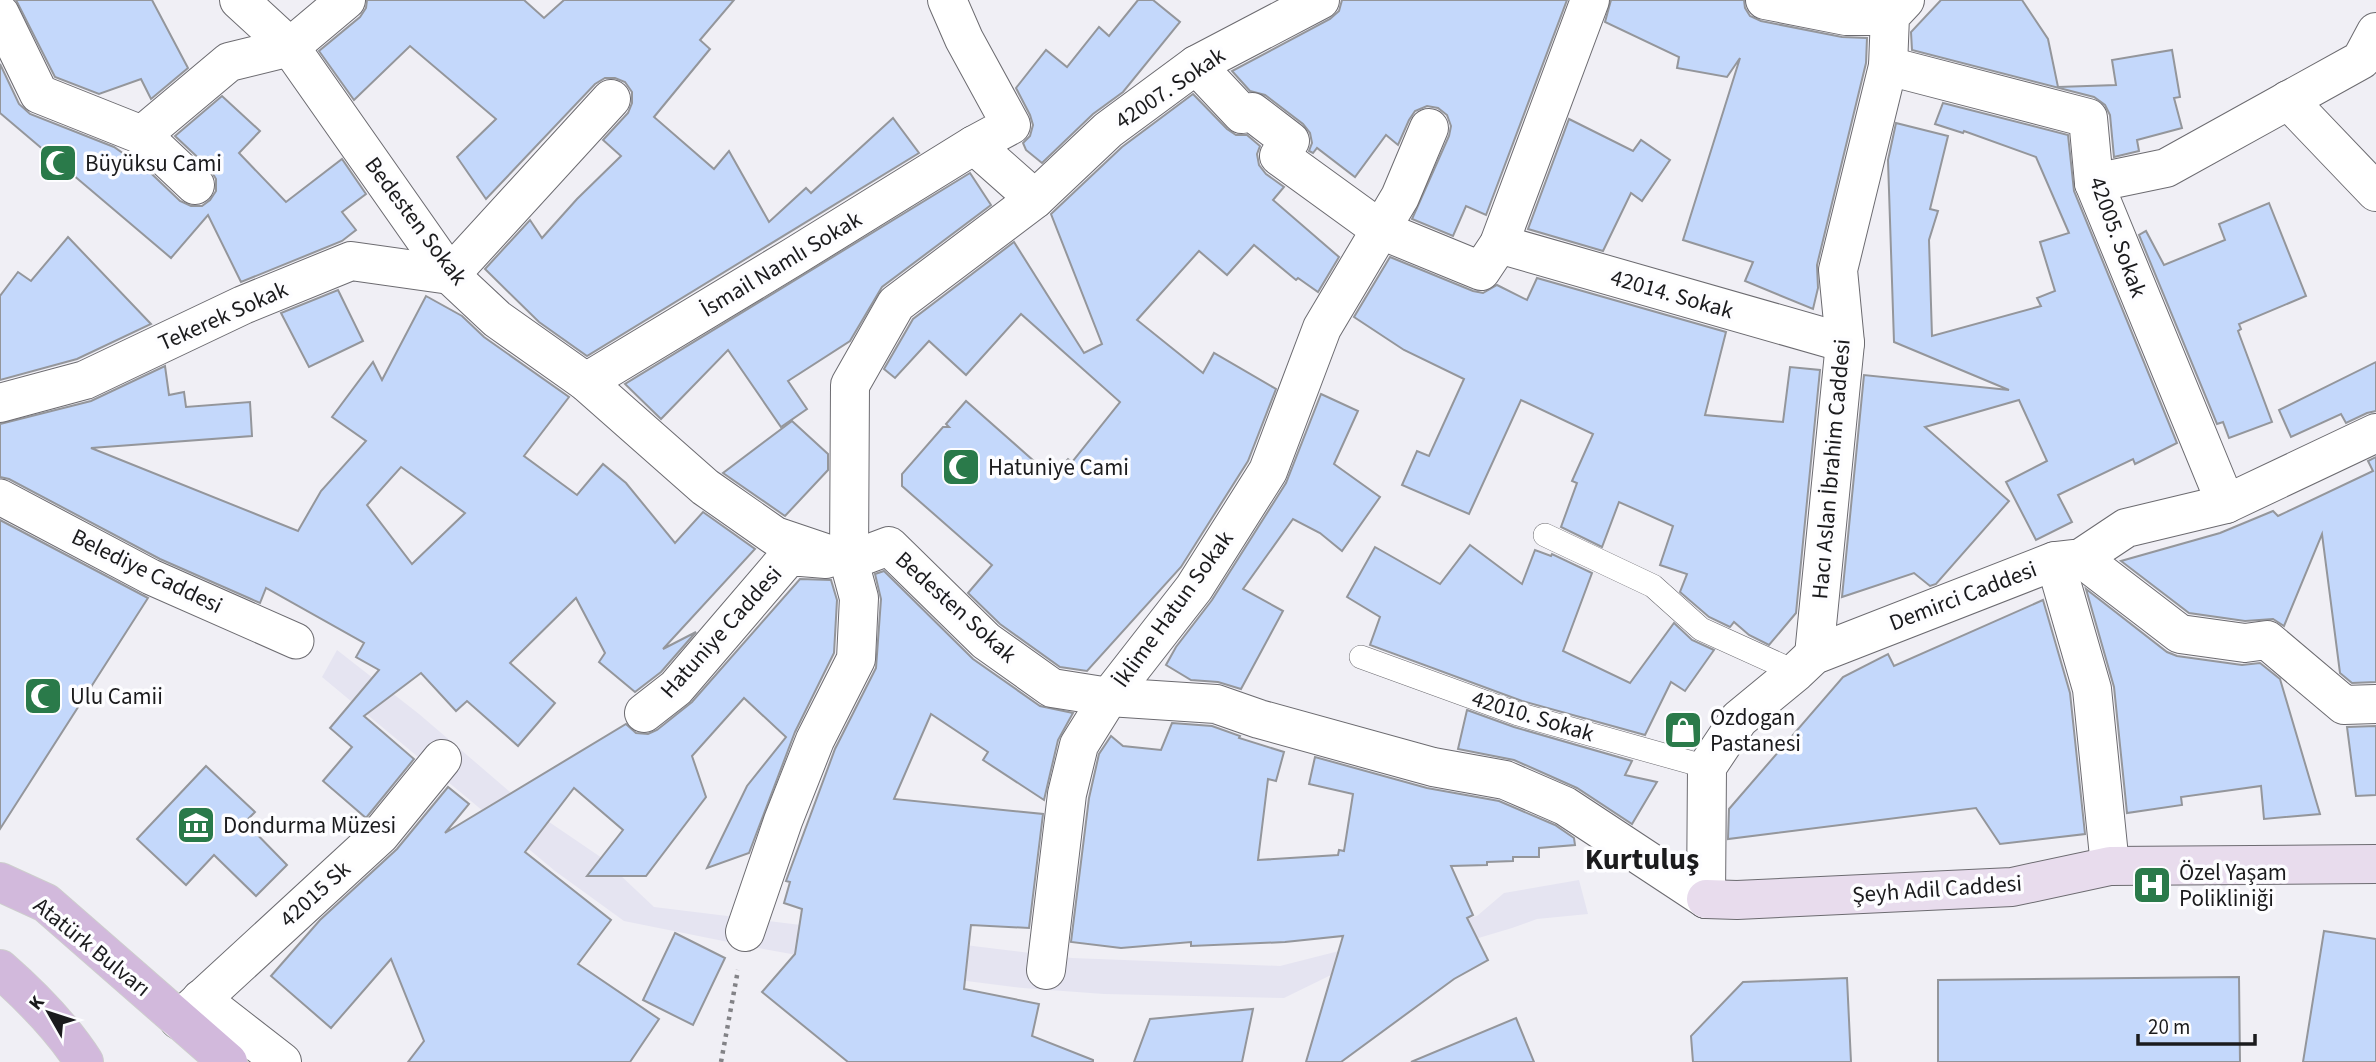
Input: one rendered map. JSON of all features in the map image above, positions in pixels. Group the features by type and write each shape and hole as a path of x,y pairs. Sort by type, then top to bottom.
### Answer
{"main road":[{"name":"Şeyh Adil Caddesi","path":"1706,899 1737,900 2012,887 2110,866 2376,863"},
{"name":"Atatürk Bulvarı","path":"0,881 46,903 190,1009"},
{"path":"0,969 37,1002 72,1042 84,1062"},
{"path":"190,1009 228,1062"}],"street":[{"name":"Bedesten Sokak","path":"239,0 290,47 450,275 496,318 586,382 705,487 775,536 849,561 889,546 986,641 1052,688 1109,697 1216,704 1259,719 1433,767 1505,780 1564,806 1706,899"},
{"path":"142,135 229,62 290,47 346,0"},
{"path":"745,932 783,821 815,740 856,659 859,598 849,561 850,385 896,304 1035,199 974,145 1011,125 964,39 947,0"},
{"name":"42007. Sokak","path":"1035,199 1108,130 1196,65 1320,0"},
{"path":"1196,65 1242,114 1252,111 1290,141 1279,156 1381,230 1490,258 1590,0"},
{"path":"1765,0 1846,16 1897,8"},
{"name":"Hacı Aslan İbrahim Caddesi","path":"1805,664 1845,343 1838,270 1888,66 1897,8"},
{"path":"0,14 40,94 142,135 195,185"},
{"path":"2094,183 2166,168 2371,56"},
{"name":"42005. Sokak","path":"1888,66 2088,118 2094,183 2226,505"},
{"path":"450,275 611,99"},
{"path":"2288,100 2376,191"},
{"name":"İklime Hatun Sokak","path":"1046,970 1067,794 1079,745 1109,697 1194,588 1268,471 1322,328 1400,197 1429,128"},
{"name":"İsmail Namlı Sokak","path":"586,382 974,145"},
{"name":"42014. Sokak","path":"1490,258 1845,343"},
{"name":"Tekerek Sokak","path":"0,403 85,380 243,305 351,261 450,275"},
{"name":"Demirci Caddesi","path":"1707,767 1739,719 1805,664 2068,560 2126,528 2226,505 2376,433"},
{"name":"Belediye Caddesi","path":"0,497 151,577 296,641"},
{"name":"Hatuniye Caddesi","path":"644,713 676,688 789,556 849,561"},
{"path":"2068,560 2180,634 2245,643 2267,640 2344,705 2376,704"},
{"path":"2068,560 2092,689 2110,866"},
{"name":"42015 Sk","path":"190,1009 380,835 442,759"},
{"path":"1706,899 1707,767"},
{"name":"Atatürk Bulvarı","path":"190,1009 282,1062"}],"lane":[{"path":"1545,535 1653,586 1701,629 1805,664"},
{"name":"42010. Sokak","path":"1361,657 1518,714 1707,767"}],"path":[{"path":"721,1062 745,932"}],"shaded area":[{"path":"337,650 419,714 530,809 602,858 654,907 1072,958 1280,966 1477,916 1504,893 1579,880 1588,914 1537,919 1435,951 1380,972 1331,975 1284,998 1104,994 1023,988 887,971 624,921 555,871 322,677"}],"building":[{"path":"16,0 152,0 188,68 151,99 141,79 99,94 55,77"},
{"path":"367,0 524,0 544,18 564,0 734,0 700,40 710,49 654,117 714,169 729,151 769,222 806,188 811,193 893,118 919,153 587,356 539,322 485,269 530,220 542,238 621,156 603,140 628,113 632,92 625,82 615,78 605,78 595,84 486,199 457,157 496,119 410,46 354,100 319,51 360,17 366,8"},
{"path":"1138,0 1153,0 1180,22 1123,92 1093,114 1042,163 1026,150 1023,143 1030,136 1033,125 1016,88 1046,50 1067,67 1099,27 1109,36"},
{"path":"1342,0 1567,0 1486,215 1466,206 1453,236 1412,219 1449,136 1451,126 1447,115 1438,108 1427,106 1415,111 1398,145 1386,135 1355,177 1317,148 1313,153 1309,151 1312,143 1310,133 1303,124 1265,95 1250,91 1232,71 1330,19 1339,11"},
{"path":"1611,0 1744,0 1750,16 1761,21 1842,37 1867,38 1866,63 1817,265 1818,288 1813,309 1745,281 1753,262 1683,240 1740,58 1727,77 1677,68 1679,57 1605,22"},
{"path":"1941,0 2022,0 2048,39 2058,87 2116,85 2112,60 2172,50 2180,97 2174,98 2182,128 2137,140 2139,151 2114,157 2110,115 2105,105 2094,97 1912,50 1911,32"},
{"path":"0,64 19,104 30,114 114,147 134,161 136,159 180,201 191,206 202,206 210,200 216,191 216,179 210,169 175,136 222,96 260,131 239,153 286,202 342,159 366,194 342,212 356,230 342,241 241,282 208,215 171,258 0,113"},
{"path":"1193,94 1227,129 1236,135 1247,135 1260,146 1257,154 1259,165 1266,174 1284,187 1273,200 1339,257 1318,292 1298,278 1296,280 1254,245 1227,275 1199,251 1137,320 1203,373 1214,353 1276,389 1248,461 1181,567 1087,671 1060,667 1000,624 968,593 992,565 902,486 902,474 943,427 949,427 946,424 966,401 1052,477 1068,459 1072,462 1120,402 1021,314 966,375 929,341 895,378 884,369 913,319 1014,242 1084,353 1102,344 1051,214 1122,147"},
{"path":"1943,103 2068,135 2074,191 2177,443 2135,464 2133,459 2058,495 2072,522 2036,540 2006,482 2047,461 2019,400 1925,427 2009,501 1936,584 1930,586 1914,573 1842,597 1864,375 2009,390 1894,342 1888,160 1896,123 1948,136 1930,209 1938,211 1929,240 1932,336 2041,306 2037,298 2055,291 2040,242 2069,233 2036,157 1964,131 1963,133 1935,124"},
{"path":"1569,119 1633,151 1641,140 1670,160 1642,201 1631,193 1603,251 1528,229"},
{"path":"970,173 991,205 882,287 850,341 788,381 807,409 781,427 728,350 661,419 625,384"},
{"path":"2269,203 2306,296 2239,324 2241,329 2238,331 2272,422 2229,438 2223,422 2217,424 2139,235 2146,231 2164,265 2225,240 2219,224"},
{"path":"68,237 151,324 77,359 0,380 0,296 18,272 31,281"},
{"path":"1390,257 1473,291 1483,293 1497,285 1527,300 1537,278 1726,332 1705,415 1783,422 1790,367 1820,370 1796,613 1769,645 1749,635 1734,622 1730,627 1709,617 1680,592 1687,574 1660,565 1673,526 1619,502 1602,547 1561,527 1577,483 1572,481 1593,434 1521,400 1469,514 1402,485 1417,451 1429,456 1464,379 1404,350 1354,317"},
{"path":"338,290 363,341 309,367 281,313"},
{"path":"426,296 462,316 484,337 569,397 524,456 577,495 603,464 626,483 675,543 703,512 755,549 663,649 696,632 661,672 635,692 599,662 605,653 576,598 510,663 555,703 518,746 467,701 456,711 421,673 364,716 414,759 366,818 323,781 352,747 330,728 379,670 356,657 364,643 266,588 260,603 160,559 9,479 0,477 0,424 91,401 165,366 169,395 184,392 186,407 250,402 252,436 91,448 298,531 321,491 366,441 332,417 373,362 382,380","holes":["401,467 465,513 412,564 367,505"]},
{"path":"2376,362 2376,411 2346,423 2341,414 2291,437 2279,410"},
{"path":"1321,394 1358,411 1334,464 1380,497 1342,551 1320,533 1293,519 1243,589 1283,611 1241,689 1218,682 1191,680 1166,665 1176,647 1212,600 1286,483"},
{"path":"792,421 828,454 828,470 785,516 723,473"},
{"path":"2376,457 2376,682 2352,683 2340,673 2322,534 2284,626 2273,619 2245,621 2189,613 2121,561 2220,533 2273,511 2278,516 2373,471 2368,461"},
{"name":"Ulu Camii","path":"0,520 148,598 0,829"},
{"path":"1470,545 1522,584 1535,550 1551,556 1552,554 1592,573 1563,651 1630,683 1674,623 1692,640 1714,650 1685,691 1671,682 1645,735 1522,701 1370,645 1380,617 1347,597 1375,547 1440,584"},
{"path":"884,571 973,659 1040,706 1073,713 1058,740 1044,800 983,760 988,752 931,714 894,799 1043,814 1029,928 971,925 964,989 1039,1004 1032,1036 1093,1062 848,1062 762,992 795,954 802,909 784,903 790,882 786,881 835,749 876,668 881,599 875,574"},
{"path":"800,579 831,580 837,600 834,653 795,732 749,853 707,868 747,786 786,737 744,698 692,756 706,797 646,876 587,876 623,830 574,788 525,852 611,920 578,964 659,1019 630,1062 408,1062 424,1041 391,959 331,1028 271,976 320,920 397,849 448,787 469,804 445,833 626,724 636,733 648,734 657,730 692,702"},
{"path":"2086,589 2167,652 2177,656 2242,665 2260,663 2280,679 2320,814 2264,819 2261,786 2181,797 2182,805 2127,813 2114,687"},
{"path":"2043,600 2070,693 2085,834 2000,844 1976,808 1728,839 1729,809 1843,677 1888,654 1894,666"},
{"path":"1467,710 1514,727 1632,761 1625,775 1657,782 1632,824 1577,788 1514,760 1458,749"},
{"path":"1172,723 1212,726 1240,736 1239,738 1284,752 1276,781 1268,779 1258,860 1338,855 1339,850 1344,851 1353,794 1309,784 1315,757 1427,788 1499,801 1555,825 1574,838 1575,845 1539,848 1539,857 1513,857 1513,861 1487,862 1487,865 1451,866 1473,915 1467,918 1488,960 1454,979 1341,1062 1306,1062 1343,936 1285,942 1191,946 1191,942 1121,948 1071,942 1089,798 1099,754 1111,736 1123,746 1161,750"},
{"path":"2376,726 2376,795 2356,796 2347,727"},
{"name":"Dondurma Müzesi","path":"206,766 255,812 245,822 287,865 256,896 214,855 186,885 137,839"},
{"path":"2324,931 2376,939 2376,1062 2303,1062"},
{"path":"675,933 725,958 693,1025 643,1000"},
{"path":"2239,977 2240,1062 1938,1062 1938,980"},
{"path":"1847,978 1851,1062 1693,1062 1691,1036 1743,982"},
{"path":"1253,1009 1242,1062 1134,1062 1150,1019"},
{"path":"1516,1018 1534,1062 1411,1062"}],"place":[{"name":"Büyüksu Cami","path":"58,163"},
{"name":"Hatuniye Cami","path":"961,467"},
{"name":"Ulu Camii","path":"43,696"},
{"name":"Ozdogan Pastanesi","path":"1683,730"},
{"name":"Dondurma Müzesi","path":"196,825"},
{"name":"Özel Yaşam Polikliniği","path":"2152,885"}],"district":[{"name":"Kurtuluş","path":"1642,859"}]}
